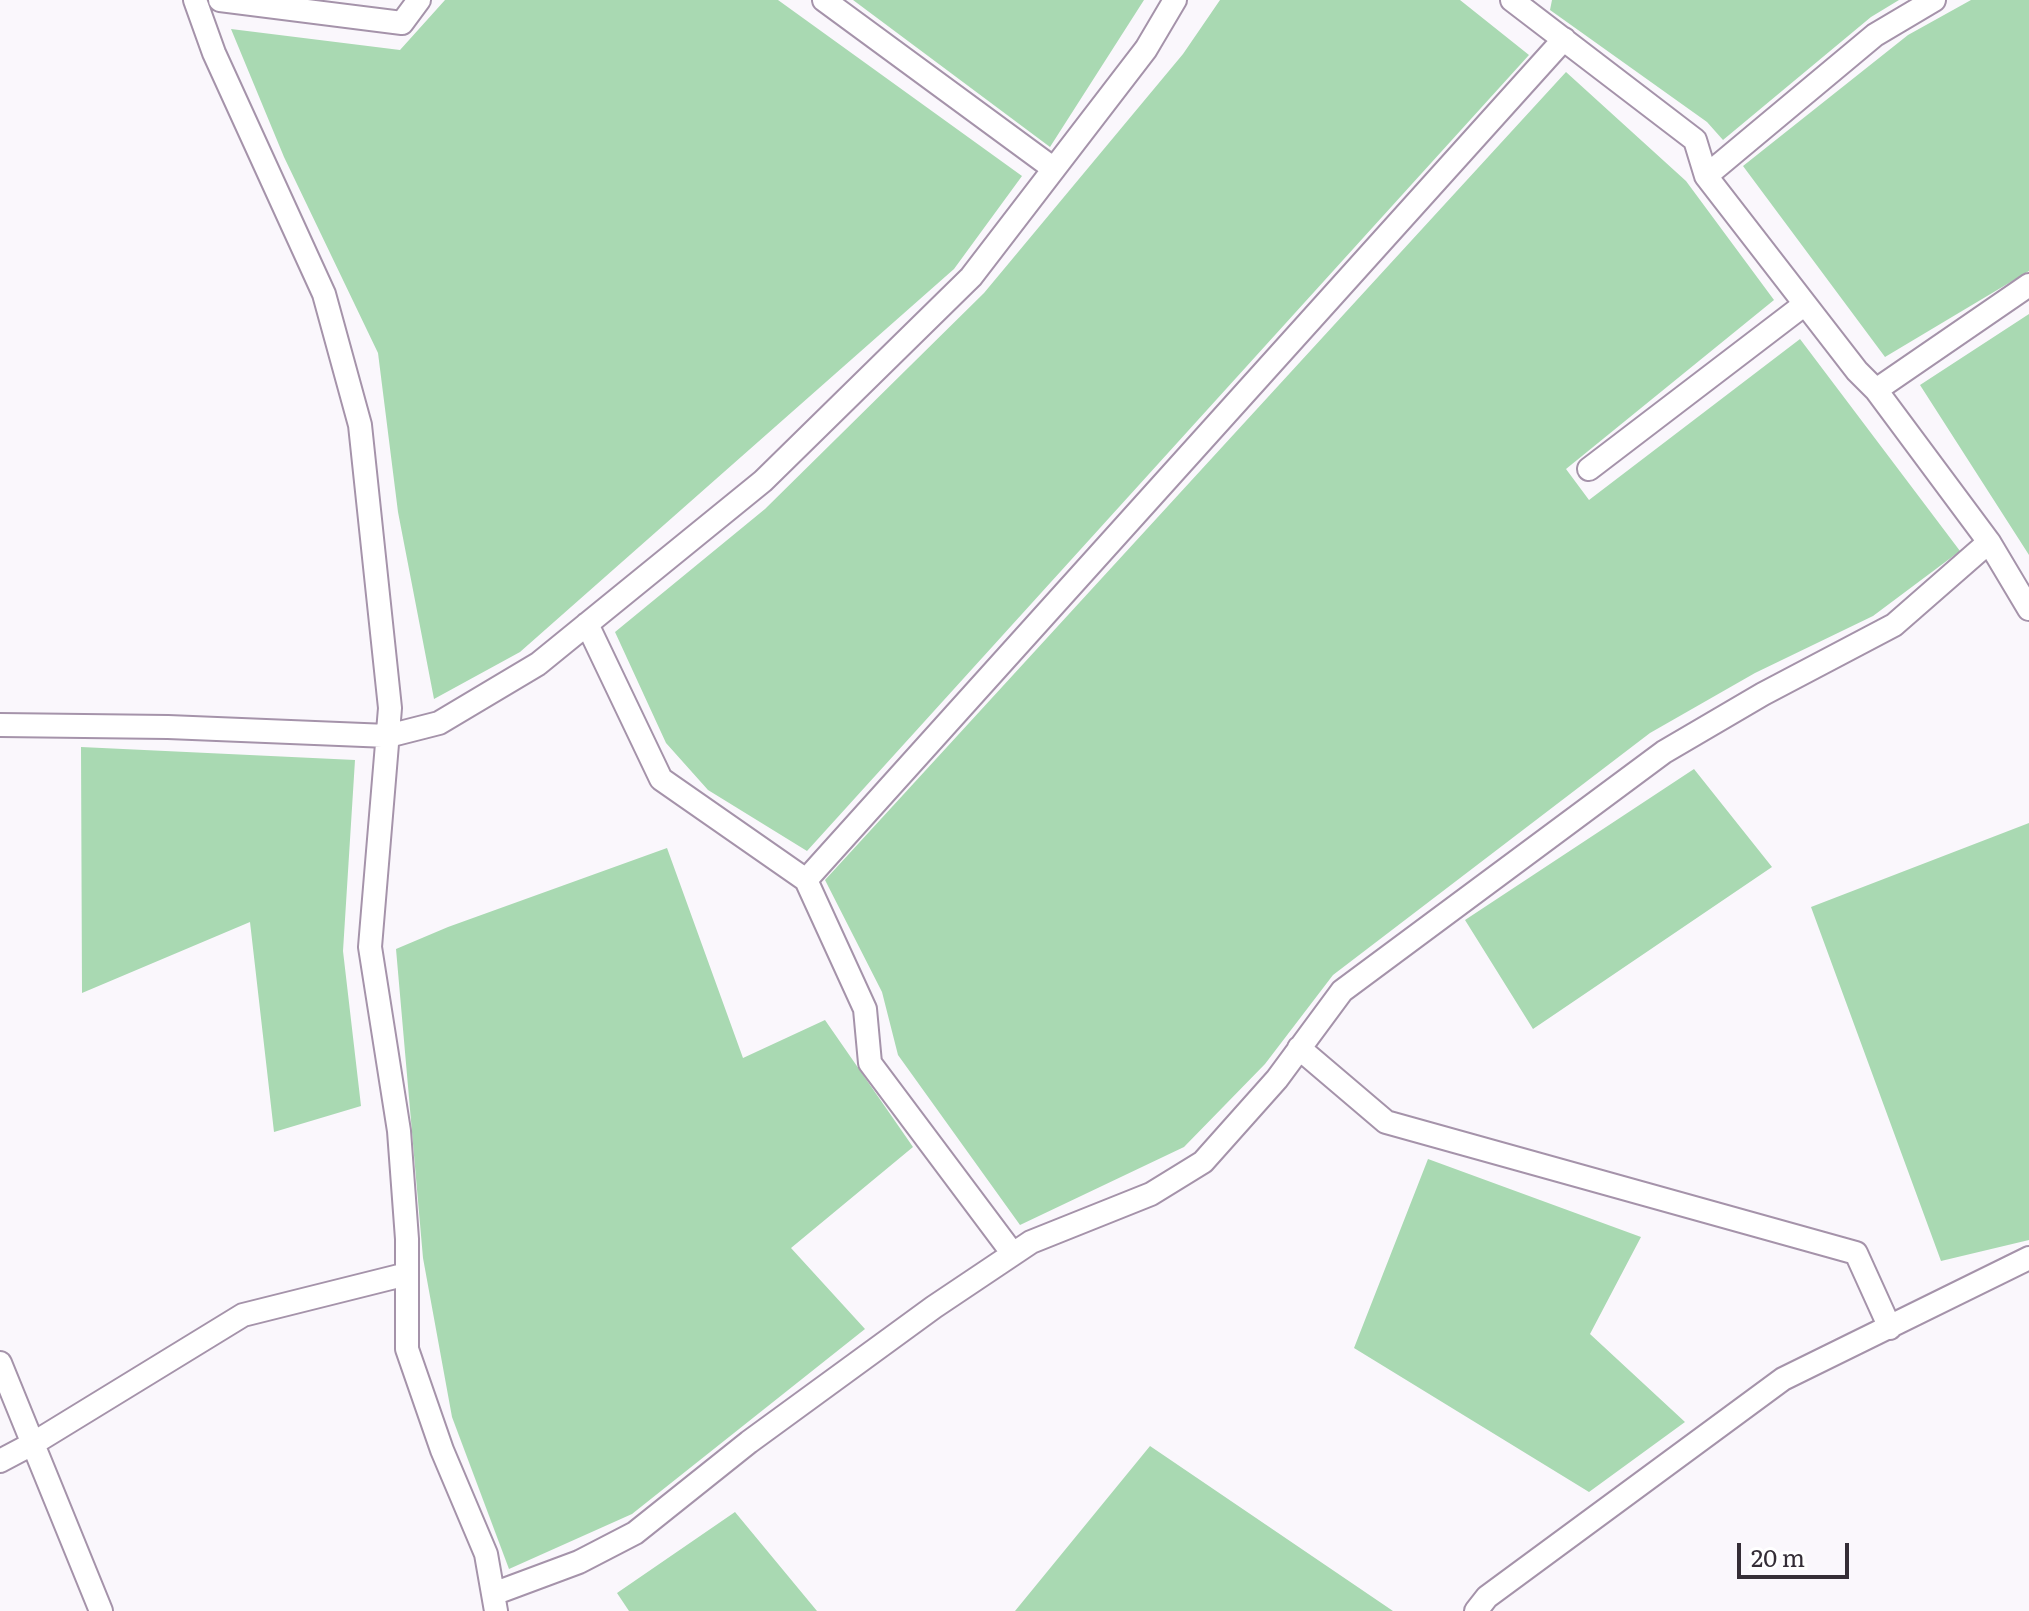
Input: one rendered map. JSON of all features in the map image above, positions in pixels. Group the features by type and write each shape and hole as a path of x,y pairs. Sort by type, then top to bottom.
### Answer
{"lane":[{"path":"195,0 220,67 324,294 360,425 390,708 370,947 399,1131 407,1274 407,1349 442,1450 486,1554 495,1602 635,1533 749,1442 934,1307 1031,1242 1151,1194 1203,1162 1277,1079 1342,991 1664,752 1763,694 1894,625 1989,542"},
{"path":"220,0 402,23 419,0"},
{"path":"824,0 1054,169"},
{"path":"0,725 168,727 388,736 439,723 538,664 763,481 971,277 1146,49 1175,0"},
{"path":"1512,0 1535,8 1564,39 1695,140 1706,176 1857,371 1876,390 1989,542 2029,609"},
{"path":"1706,176 1875,35 1934,0"},
{"path":"806,880 1564,39"},
{"path":"1876,390 2029,285"},
{"path":"1589,469 1805,304"},
{"path":"587,624 661,779 806,880 865,1009 870,1063 1013,1254"},
{"path":"1299,1048 1386,1122 1856,1253 1890,1328"},
{"path":"1476,1611 1487,1597 1783,1379 2029,1258"},
{"path":"0,1461 243,1315 407,1274"},
{"path":"0,1363 101,1611"}],"green space":[{"path":"445,0 778,0 1022,176 954,269 520,652 434,699 398,512 378,353 284,157 231,29 400,50"},
{"path":"853,0 1144,0 1050,147"},
{"path":"1220,0 1460,0 1529,55 807,851 708,790 666,743 615,632 765,509 984,293 1183,54"},
{"path":"1552,0 1899,0 1871,17 1723,140 1707,122 1550,10"},
{"path":"1971,0 2029,0 2029,271 1885,357 1743,166 1908,35"},
{"path":"1566,72 1686,181 1774,300 1566,469 1589,500 1800,339 1960,551 1873,616 1755,673 1650,733 1333,975 1265,1064 1184,1147 1020,1225 898,1055 882,992 825,880"},
{"path":"2029,314 2029,555 1920,385"},
{"path":"81,747 355,760 343,951 361,1106 274,1132 250,922 82,993"},
{"path":"1694,769 1772,867 1533,1029 1465,920"},
{"path":"2029,823 2029,1240 1941,1261 1811,907"},
{"path":"667,848 743,1058 825,1020 913,1147 791,1248 865,1329 632,1514 509,1569 452,1417 423,1258 396,949 448,927"},
{"path":"1428,1159 1641,1237 1590,1334 1685,1422 1589,1492 1354,1348"},
{"path":"1150,1446 1393,1611 1015,1611"},
{"path":"735,1512 817,1611 629,1611 617,1593"}]}
